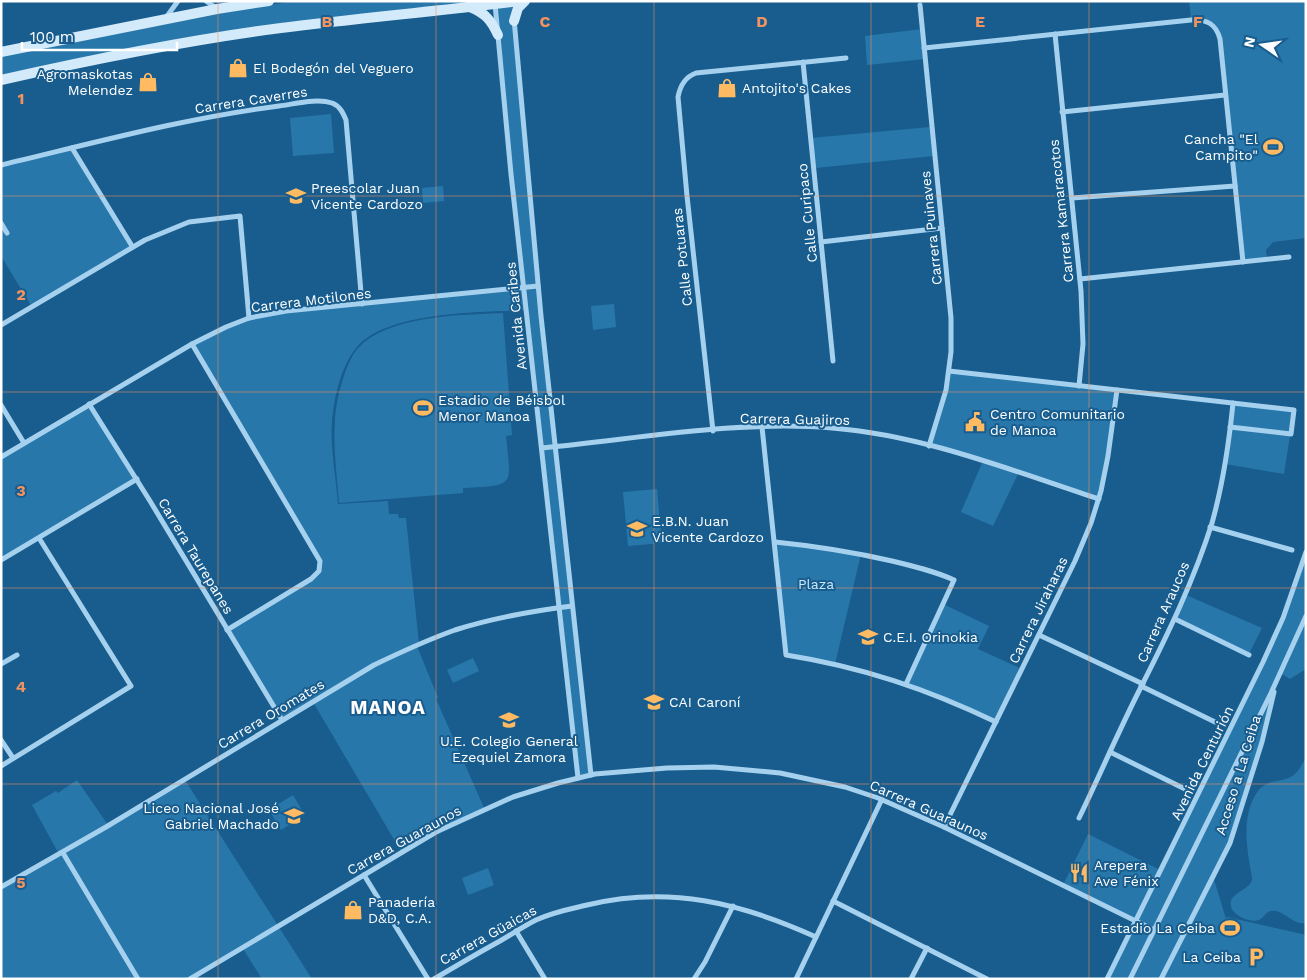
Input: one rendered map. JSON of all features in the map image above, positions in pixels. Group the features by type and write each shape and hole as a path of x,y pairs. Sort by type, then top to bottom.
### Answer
{"main road":[{"path":"1,52 217,9 269,1"},
{"path":"514,21 518,8 525,1"},
{"path":"1,80 107,57 201,40 281,28 515,2"},
{"path":"469,6 487,16 492,21 498,35"}],"street":[{"path":"165,19 178,1"},
{"path":"206,1 217,9"},
{"name":"Avenida Caribes","path":"515,2 514,21 538,286 591,775"},
{"name":"Avenida Caribes","path":"495,3 578,778"},
{"name":"Carrera Puinaves","path":"920,5 951,318 949,371 942,408 929,446"},
{"path":"924,48 1199,19 1213,24 1218,31 1220,39 1243,262"},
{"name":"Carrera Kamaracotos","path":"1054,34 1080,279 1083,344 1079,386"},
{"path":"803,62 846,58"},
{"name":"Calle Potuaras","path":"713,430 688,205 679,92 684,82 696,73 803,62"},
{"name":"Calle Curipaco","path":"803,62 833,361"},
{"path":"1062,112 1226,95"},
{"name":"Carrera Caverres","path":"1,165 240,111 318,101 333,104 343,112 346,120 362,304"},
{"path":"72,148 132,246"},
{"path":"1072,198 1235,186"},
{"path":"1,326 132,246 158,234 189,222 240,216 249,318"},
{"path":"1,224 6,233"},
{"path":"821,242 942,228"},
{"path":"1080,279 1290,257"},
{"name":"Carrera Motilones","path":"1,457 192,344 226,326 249,318 286,312 538,286"},
{"path":"192,344 318,556 320,566 316,575 311,579 227,630"},
{"path":"949,371 1294,410 1291,434 1230,427"},
{"name":"Carrera Jiraharas","path":"944,828 1079,552 1099,499 1118,390"},
{"name":"Carrera Araucos","path":"1079,818 1175,619 1196,568 1210,527 1224,468 1233,403"},
{"name":"Carrera Taurepanes","path":"89,404 137,479 282,720"},
{"path":"1,405 24,443"},
{"path":"762,427 786,655 852,668 906,684 996,722"},
{"name":"Carrera Guajiros","path":"542,448 713,430 762,427 814,427 852,430 929,446 1099,499"},
{"path":"1,560 137,479"},
{"path":"1210,527 1292,550"},
{"path":"1,766 131,686 39,538"},
{"path":"775,542 828,548 874,557 922,568 954,580 906,684"},
{"name":"Avenida Centurión","path":"1107,979 1263,662 1283,618 1306,552"},
{"name":"Carrera Oromates","path":"1,887 63,852 358,674 410,648 456,630 485,622 522,613 572,606"},
{"path":"1130,979 1276,683 1306,616"},
{"path":"1175,619 1249,655"},
{"path":"1039,635 1215,722"},
{"path":"1,664 17,655"},
{"name":"Acceso a La Ceiba","path":"1161,979 1230,843 1262,742 1276,683"},
{"path":"1,740 13,758"},
{"path":"1110,752 1185,789"},
{"name":"Carrera Guaraunos","path":"190,979 436,832 513,797 591,775 667,768 732,768 804,778 845,787 882,799 1154,930"},
{"path":"796,979 882,799"},
{"path":"63,852 138,979"},
{"path":"364,874 428,979"},
{"name":"Carrera Güaicas","path":"434,979 538,919 558,912 623,897 688,897 733,906 775,920 816,937"},
{"path":"833,901 987,979"},
{"path":"694,979 705,962 733,906"},
{"path":"516,931 545,979"},
{"path":"911,979 926,948"}],"green space":[{"path":"296,1 493,1 281,27 1,79 1,56 255,7"},
{"path":"1189,1 1306,2 1306,238 1273,242 1266,250 1267,259 1244,261 1221,39 1214,23 1191,18"},
{"path":"513,2 528,187 591,775 578,778 527,310 436,316 411,320 389,327 370,336 356,348 346,364 339,383 333,412 332,431 332,452 338,504 388,501 389,514 398,514 399,518 406,518 419,644 417,646 438,698 436,699 485,810 402,853 313,702 282,720 227,630 311,579 320,566 192,344 259,315 524,287 495,4"},
{"path":"922,29 925,59 867,65 865,36"},
{"path":"331,114 334,153 293,156 290,118"},
{"path":"930,127 934,156 815,168 811,138"},
{"path":"72,148 132,246 32,307 1,256 1,165"},
{"path":"443,186 444,201 423,203 422,188"},
{"path":"614,304 616,327 593,330 591,306"},
{"name":"Estadio de Béisbol Menor Manoa","path":"503,313 512,435 506,436 509,474 506,480 501,484 493,486 463,488 463,493 339,503 335,451 336,412 345,372 358,348 371,337 406,323 447,316"},
{"path":"949,371 1117,390 1099,499 929,446"},
{"path":"1233,403 1294,410 1284,474 1225,464"},
{"path":"89,404 137,479 1,560 1,457"},
{"path":"982,463 1018,474 993,526 961,512"},
{"path":"657,489 662,543 628,546 623,492"},
{"name":"Plaza","path":"775,542 861,554 835,664 786,655"},
{"path":"1306,552 1306,669 1290,679 1280,673 1240,815 1213,876 1226,919 1227,917 1306,935 1306,979 1107,979 1283,618"},
{"path":"1186,595 1262,628 1249,654 1176,618"},
{"path":"943,604 989,626 978,649 1022,669 996,722 906,684"},
{"path":"473,658 479,671 453,683 447,670"},
{"path":"1306,759 1306,923 1297,922 1276,911 1269,912 1256,921 1244,919 1234,912 1231,903 1235,895 1249,886 1252,877 1246,835 1251,803 1260,788 1290,777 1297,772"},
{"path":"77,780 108,825 59,854 32,805 56,791 58,793"},
{"path":"185,780 312,979 262,979 242,947 190,979 1,979 1,887"},
{"path":"293,795 305,815 281,830 269,810"},
{"path":"1088,834 1160,870 1135,920 1063,885"},
{"path":"488,868 494,885 468,895 462,878"}],"place":[{"name":"El Bodegón del Veguero","path":"238,68"},
{"name":"Agromaskotas Melendez","path":"148,82"},
{"name":"Antojito's Cakes","path":"727,88"},
{"name":"Cancha \"El Campito\"","path":"1273,147"},
{"name":"Preescolar Juan Vicente Cardozo","path":"296,196"},
{"name":"Estadio de Béisbol Menor Manoa","path":"423,408"},
{"name":"Centro Comunitario de Manoa","path":"975,422"},
{"name":"E.B.N. Juan Vicente Cardozo","path":"637,529"},
{"name":"C.E.I. Orinokia","path":"868,637"},
{"name":"CAI Caroní","path":"654,702"},
{"name":"U.E. Colegio General Ezequiel Zamora","path":"509,720"},
{"name":"Liceo Nacional José Gabriel Machado","path":"294,816"},
{"name":"Arepera Ave Fénix","path":"1079,873"},
{"name":"Panadería D&D, C.A.","path":"353,910"},
{"name":"Estadio La Ceiba","path":"1230,928"},
{"name":"La Ceiba","path":"1256,957"}],"district":[{"name":"MANOA","path":"388,707"}]}
